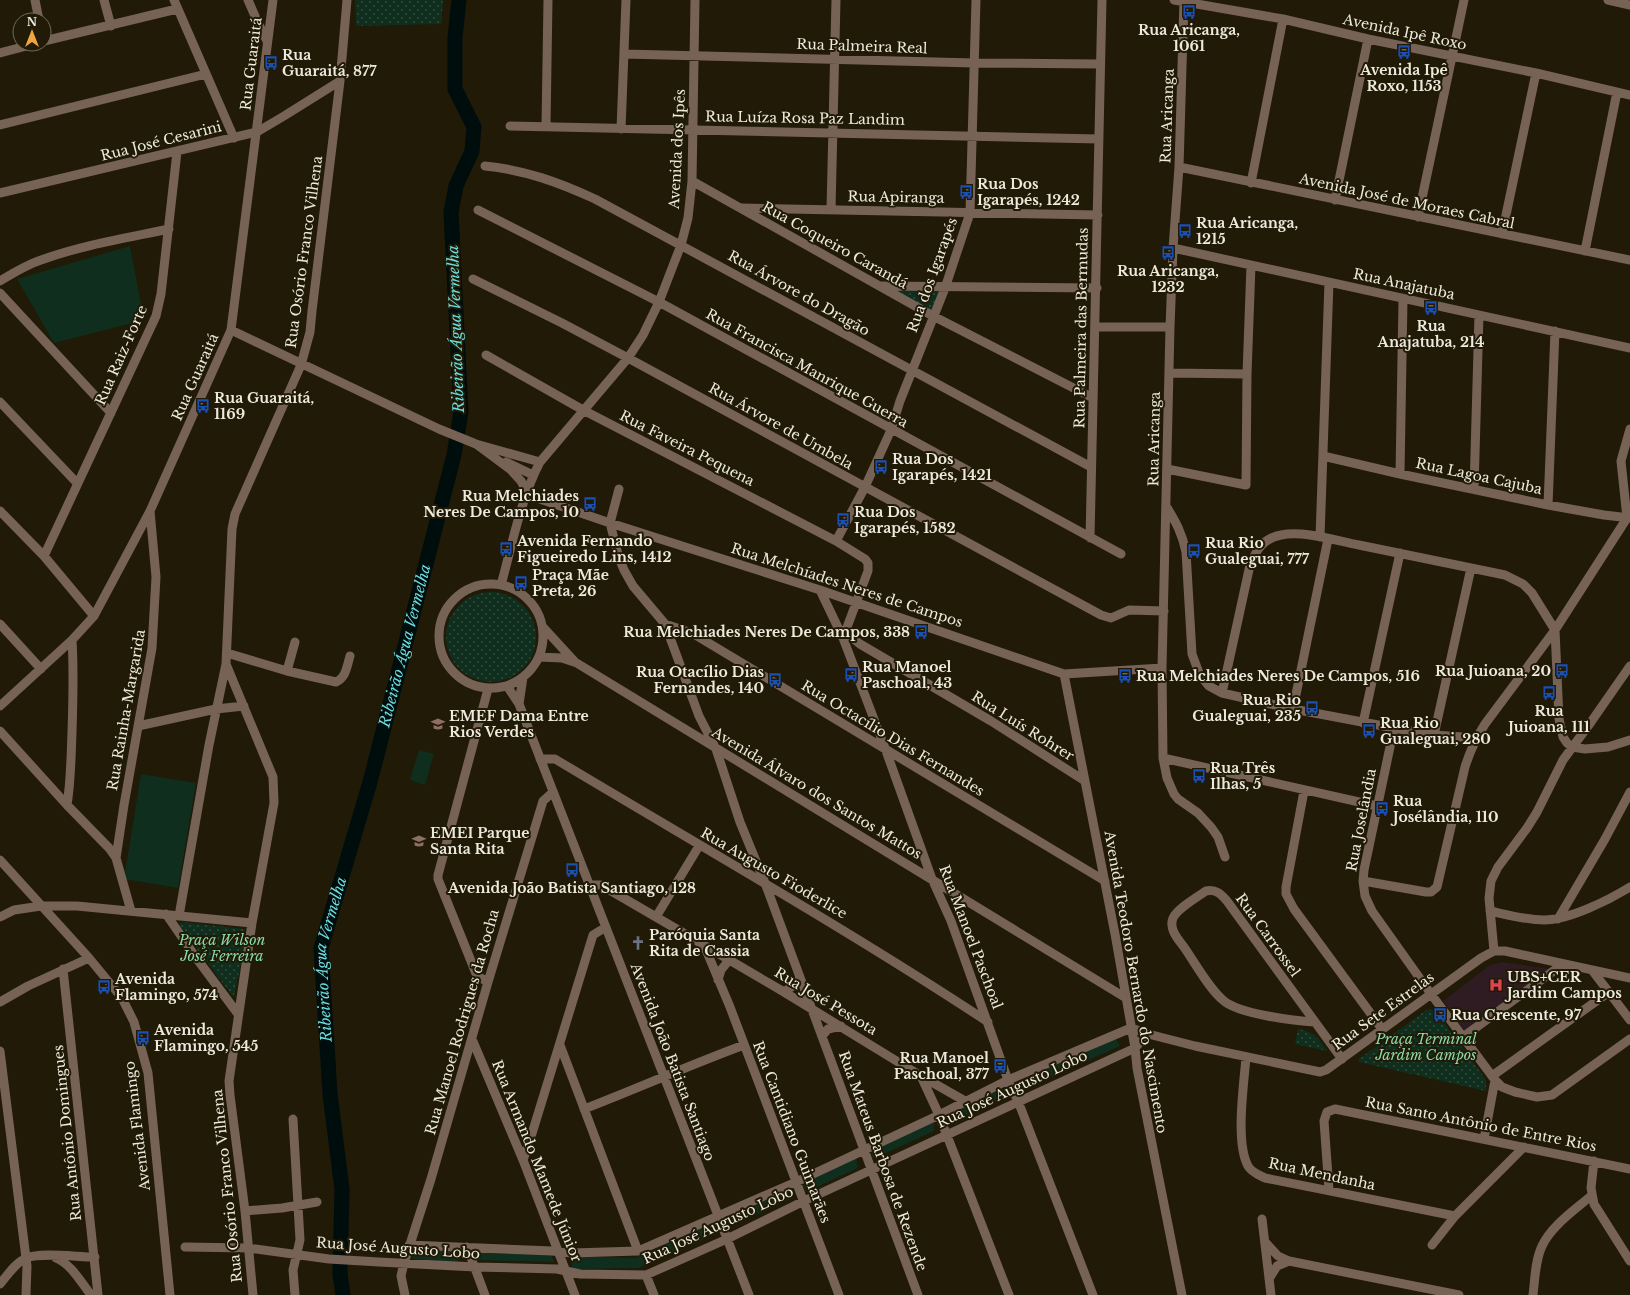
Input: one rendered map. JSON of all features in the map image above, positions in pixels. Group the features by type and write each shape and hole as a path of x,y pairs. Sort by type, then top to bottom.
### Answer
{"street":[{"path":"34,0 37,12"},
{"path":"104,0 111,26"},
{"path":"174,0 234,138"},
{"path":"248,0 268,41"},
{"name":"Rua Guaraitá","path":"0,706 72,640 94,616 150,511 231,330 257,132 272,0"},
{"name":"Rua Osório Franco Vilhena","path":"254,1295 248,1248 246,1211 229,1081 252,923 274,803 274,786 269,767 226,664 232,529 235,514 301,365 306,348 312,318 340,81 347,0"},
{"path":"546,126 548,0"},
{"path":"621,128 626,0"},
{"name":"Avenida dos Ipês","path":"501,585 533,475 540,462 628,358 643,335 659,302 681,245 688,218 692,181 695,0"},
{"path":"831,209 836,0"},
{"name":"Rua dos Igarapés","path":"836,541 865,487 891,430 912,371 945,288 970,213 976,0"},
{"name":"Rua Palmeira das Bermudas","path":"1090,538 1102,0"},
{"name":"Avenida Ipê Roxo","path":"1174,0 1283,20 1630,94"},
{"path":"1418,217 1464,0"},
{"path":"1608,0 1630,5"},
{"name":"Rua Aricanga","path":"1184,1 1179,167 1173,248 1170,327 1162,668 1163,758 1167,778 1174,794 1178,799 1198,813 1211,826 1218,837 1225,857"},
{"path":"52,38 111,26 177,9"},
{"path":"1251,183 1283,20"},
{"path":"1335,200 1368,39"},
{"path":"0,53 12,50"},
{"name":"Rua Palmeira Real","path":"624,54 974,63 1100,64"},
{"path":"1502,234 1536,73"},
{"path":"0,125 206,74"},
{"name":"Rua José Cesarini","path":"0,193 257,132 340,81"},
{"path":"1585,251 1617,92"},
{"name":"Rua Luíza Rosa Paz Landim","path":"510,126 1099,138"},
{"name":"Rua Raiz-Forte","path":"44,556 156,316 161,294 177,152"},
{"name":"Rua Árvore do Dragão","path":"485,166 506,168 532,174 564,185 595,199 1091,467"},
{"name":"Avenida José de Moraes Cabral","path":"1179,167 1630,260"},
{"name":"Rua Coqueiro Carandá","path":"692,181 934,316 1093,398"},
{"name":"Rua Apiranga","path":"741,208 1098,215"},
{"name":"Rua Francisca Manrique Guerra","path":"478,210 659,302 891,430 1121,554"},
{"path":"0,281 16,271 47,258 97,244 169,228"},
{"name":"Rua Anajatuba","path":"1173,248 1630,348"},
{"path":"1167,469 1246,485 1247,374 1251,265"},
{"name":"Rua Árvore de Umbela","path":"473,279 562,323 628,358 1107,618 1117,617 1129,610 1164,611"},
{"path":"1293,709 1324,538 1323,456 1329,282"},
{"path":"880,286 945,288 1096,288"},
{"path":"0,292 111,413"},
{"path":"1400,474 1404,299"},
{"path":"1474,489 1479,315"},
{"path":"1095,327 1170,327"},
{"path":"231,330 301,365 439,429 474,443 540,462"},
{"path":"1548,505 1555,332"},
{"name":"Rua Faveira Pequena","path":"486,355 583,410 836,541 865,559 868,563 868,570 857,604"},
{"path":"1170,373 1247,374"},
{"path":"0,402 77,483"},
{"path":"1363,881 1426,892 1431,892 1437,887 1470,751 1485,724 1555,630 1628,518 1621,461 1630,429"},
{"path":"474,443 516,475 527,492"},
{"path":"489,454 533,475"},
{"name":"Rua Lagoa Cajuba","path":"1323,456 1400,474 1548,505 1628,518"},
{"path":"610,523 619,489"},
{"name":"Rua Melchíades Neres de Campos","path":"527,492 537,498 610,523 820,590 1064,674 1162,668"},
{"path":"1166,506 1183,536 1186,552 1191,644 1195,663 1209,686 1222,693 1363,723 1434,735 1477,738"},
{"path":"0,511 44,556 94,616"},
{"name":"Rua Rainha-Margarida","path":"131,910 116,858 154,632 156,577 150,511"},
{"name":"Rua Mateus Barbosa de Rezende","path":"610,523 624,570 633,586 665,624 675,647 699,716 716,749 740,822 765,883 918,1295"},
{"path":"1222,693 1250,565 1255,553 1266,542 1282,534 1297,534 1324,538 1505,575 1523,584 1540,604 1555,630 1559,719 1563,737 1572,747 1585,749 1595,749 1630,740"},
{"path":"1363,723 1400,554"},
{"path":"1434,735 1471,568"},
{"path":"486,584 501,585 513,589 528,600 538,614 542,626 543,642 539,657 532,668 523,677 507,686 488,689 474,686 461,680 450,670 443,658 438,644 438,630 442,616 449,604 460,594 472,587 486,584"},
{"name":"Rua Manoel Paschoal","path":"820,590 844,635 932,879 951,922 1008,1080 1018,1101 1093,1295"},
{"path":"844,635 857,604"},
{"path":"0,624 41,669"},
{"name":"Rua Octacílio Dias Fernandes","path":"665,624 692,633 1105,881"},
{"name":"Avenida Álvaro dos Santos Mattos","path":"542,626 575,662"},
{"name":"Rua Luís Rohrer","path":"844,635 991,721 1085,781"},
{"path":"68,805 72,709 72,640"},
{"path":"287,672 295,642"},
{"path":"226,653 287,672 336,682 341,680 344,676 350,656"},
{"name":"Avenida Álvaro dos Santos Mattos","path":"539,657 562,658 575,662 1126,998"},
{"path":"180,916 216,709 226,664"},
{"path":"1630,666 1572,747 1555,774 1537,812 1496,871 1489,889 1494,951 1505,951 1630,978"},
{"name":"Avenida Teodoro Bernardo do Nascimento","path":"1064,674 1105,881 1135,1048 1137,1068 1182,1295"},
{"name":"Avenida João Batista Santiago","path":"519,704 523,677"},
{"name":"Avenida João Batista Santiago","path":"507,686 519,704 749,1295"},
{"path":"488,689 439,869 438,879 477,976 488,982"},
{"path":"138,726 216,709 244,706"},
{"name":"Rua Joselândia","path":"1394,728 1363,881 1365,896 1372,911 1431,994 1494,1078"},
{"path":"0,731 109,848 116,858"},
{"path":"1163,758 1304,791 1377,806"},
{"name":"Rua Augusto Fioderlice","path":"540,759 554,759 913,972 988,1022"},
{"path":"1304,791 1286,887 1286,894 1289,901 1382,1029"},
{"name":"Rua Manoel Rodrigues da Rocha","path":"405,1295 401,1276 409,1245 431,1179 488,982 543,801 553,792"},
{"path":"1558,919 1630,792"},
{"path":"656,917 699,846"},
{"name":"Avenida Flamingo","path":"0,860 40,906 89,958 122,998 134,1022 148,1073 170,1295"},
{"name":"Rua José Pessota","path":"589,885 601,885 811,1008 965,1101"},
{"path":"1490,911 1536,920 1558,919 1607,900 1630,887"},
{"name":"Rua Carrossel","path":"1315,1022 1298,1021 1260,1014 1231,1006 1226,1003 1200,971 1173,931 1172,922 1176,914 1206,891 1211,890 1220,893 1342,1058"},
{"path":"0,916 14,910 40,906 77,906 131,910 252,923"},
{"path":"166,914 197,960 238,1014"},
{"path":"523,1160 593,935 606,927"},
{"name":"Rua Cantidiano Guimarães","path":"704,945 744,1045 839,1295"},
{"name":"Rua Sete Estrelas","path":"1131,1028 1147,1034 1246,1057 1316,1072 1326,1070 1481,958 1494,951"},
{"path":"0,1002 28,986 89,958"},
{"path":"718,980 721,970 730,960"},
{"path":"1463,1037 1562,964"},
{"name":"Rua Antônio Domingues","path":"63,969 98,1295"},
{"path":"1592,970 1630,1020"},
{"path":"784,992 796,984 800,979"},
{"path":"1484,1139 1494,1078 1609,992"},
{"path":"822,1036 828,1029 841,1026"},
{"name":"Rua José Augusto Lobo","path":"409,1245 559,1251 572,1253 638,1250 796,1182 939,1115 1008,1080 1131,1028"},
{"path":"1135,1048 1147,1034"},
{"name":"Rua Armando Mamede Júnior","path":"472,1039 523,1160 575,1295"},
{"path":"1494,1078 1502,1086 1515,1092 1537,1097 1552,1095 1630,1040"},
{"path":"560,1045 638,1250"},
{"path":"584,1109 744,1045"},
{"name":"Rua José Augusto Lobo","path":"186,1247 248,1248 329,1259 475,1267 557,1269 580,1274 646,1275 727,1239 946,1134 1135,1048"},
{"path":"0,1051 26,1258 26,1295"},
{"name":"Rua Mendanha","path":"1246,1057 1241,1128 1244,1156 1248,1167 1255,1174 1265,1178 1455,1216"},
{"path":"922,1076 939,1115 1009,1295"},
{"name":"Rua Santo Antônio de Entre Rios","path":"1329,1190 1324,1121 1327,1112 1335,1109 1630,1169"},
{"path":"293,1119 300,1240 293,1270 295,1295"},
{"path":"1432,1245 1455,1216 1524,1147"},
{"path":"1594,1161 1592,1196 1600,1215 1630,1261"},
{"path":"1533,1295 1538,1257 1547,1238 1555,1228 1592,1196"},
{"path":"246,1211 282,1208 317,1202"},
{"path":"1262,1219 1270,1279 1270,1295"},
{"path":"1266,1244 1278,1256 1288,1261 1459,1295"},
{"path":"467,1247 485,1295"},
{"path":"0,1284 14,1267 26,1258 53,1256 94,1257"},
{"path":"53,1256 67,1264 91,1295"},
{"path":"1270,1279 1277,1266 1288,1261"},
{"path":"646,1275 654,1295"}],"shaded area":[{"name":"UBS+CER Jardim Campos","path":"1502,962 1549,969 1465,1031 1443,1001 1490,965"}],"green space":[{"path":"355,0 443,0 441,24 356,26"},
{"path":"130,246 144,320 54,343 17,279"},
{"path":"874,283 942,285 931,314"},
{"path":"491,592 508,596 523,605 532,620 536,637 532,654 523,669 508,678 491,682 474,678 459,669 450,654 446,637 450,620 459,605 474,596"},
{"path":"419,750 434,754 425,785 410,780"},
{"path":"141,774 196,783 178,888 124,879"},
{"name":"Praça Wilson José Ferreira","path":"181,922 245,929 241,963 234,996 182,929 179,924"},
{"name":"Praça Terminal Jardim Campos","path":"1430,1009 1437,1013 1486,1080 1486,1091 1359,1062 1359,1059 1425,1011"},
{"path":"1298,1029 1315,1036 1327,1051 1295,1044"},
{"path":"1115,1037 1120,1046 1020,1091 1016,1083"},
{"path":"1003,1088 1007,1098 949,1125 946,1113"},
{"path":"929,1122 934,1123 934,1131 873,1159 871,1147"},
{"path":"856,1157 858,1168 806,1192 803,1181"},
{"path":"787,1189 791,1199 729,1227 726,1217"},
{"path":"705,1226 709,1237 639,1268 574,1269 569,1256 636,1258"},
{"path":"418,1249 457,1251 460,1253 461,1258 456,1262 412,1259 413,1253"},
{"path":"475,1251 551,1254 554,1262 475,1260 472,1254"}],"waterway":[{"name":"Ribeirão Água Vermelha","path":"343,1295 340,1274 342,1189 330,1094 321,948 370,782 454,455 461,412 451,212 456,186 472,151 474,127 455,89 455,38 459,0"}],"place":[{"name":"Rua Aricanga, 1061","path":"1189,12"},
{"name":"Avenida Ipê Roxo, 1153","path":"1404,52"},
{"name":"Rua Guaraitá, 877","path":"271,63"},
{"name":"Rua Dos Igarapés, 1242","path":"966,192"},
{"name":"Rua Aricanga, 1215","path":"1185,231"},
{"name":"Rua Aricanga, 1232","path":"1168,253"},
{"name":"Rua Anajatuba, 214","path":"1431,308"},
{"name":"Rua Guaraitá, 1169","path":"203,406"},
{"name":"Rua Dos Igarapés, 1421","path":"881,467"},
{"name":"Rua Melchiades Neres De Campos, 10","path":"590,504"},
{"name":"Rua Dos Igarapés, 1582","path":"843,520"},
{"name":"Avenida Fernando Figueiredo Lins, 1412","path":"506,549"},
{"name":"Rua Rio Gualeguai, 777","path":"1194,551"},
{"name":"Praça Mãe Preta, 26","path":"521,583"},
{"name":"Rua Melchiades Neres De Campos, 338","path":"921,632"},
{"name":"Rua Juioana, 20","path":"1562,671"},
{"name":"Rua Manoel Paschoal, 43","path":"851,675"},
{"name":"Rua Melchiades Neres De Campos, 516","path":"1125,676"},
{"name":"Rua Otacílio Dias Fernandes, 140","path":"775,680"},
{"name":"Rua Juioana, 111","path":"1549,693"},
{"name":"Rua Rio Gualeguai, 235","path":"1312,708"},
{"name":"EMEF Dama Entre Rios Verdes","path":"438,724"},
{"name":"Rua Rio Gualeguai, 280","path":"1369,731"},
{"name":"Rua Três Ilhas, 5","path":"1199,776"},
{"name":"Rua Josélândia, 110","path":"1382,809"},
{"name":"EMEI Parque Santa Rita","path":"419,841"},
{"name":"Avenida João Batista Santiago, 128","path":"572,870"},
{"name":"Paróquia Santa Rita de Cassia","path":"638,943"},
{"name":"UBS+CER Jardim Campos","path":"1496,985"},
{"name":"Avenida Flamingo, 574","path":"104,987"},
{"name":"Rua Crescente, 97","path":"1440,1015"},
{"name":"Avenida Flamingo, 545","path":"143,1038"},
{"name":"Rua Manoel Paschoal, 377","path":"1000,1066"}]}
